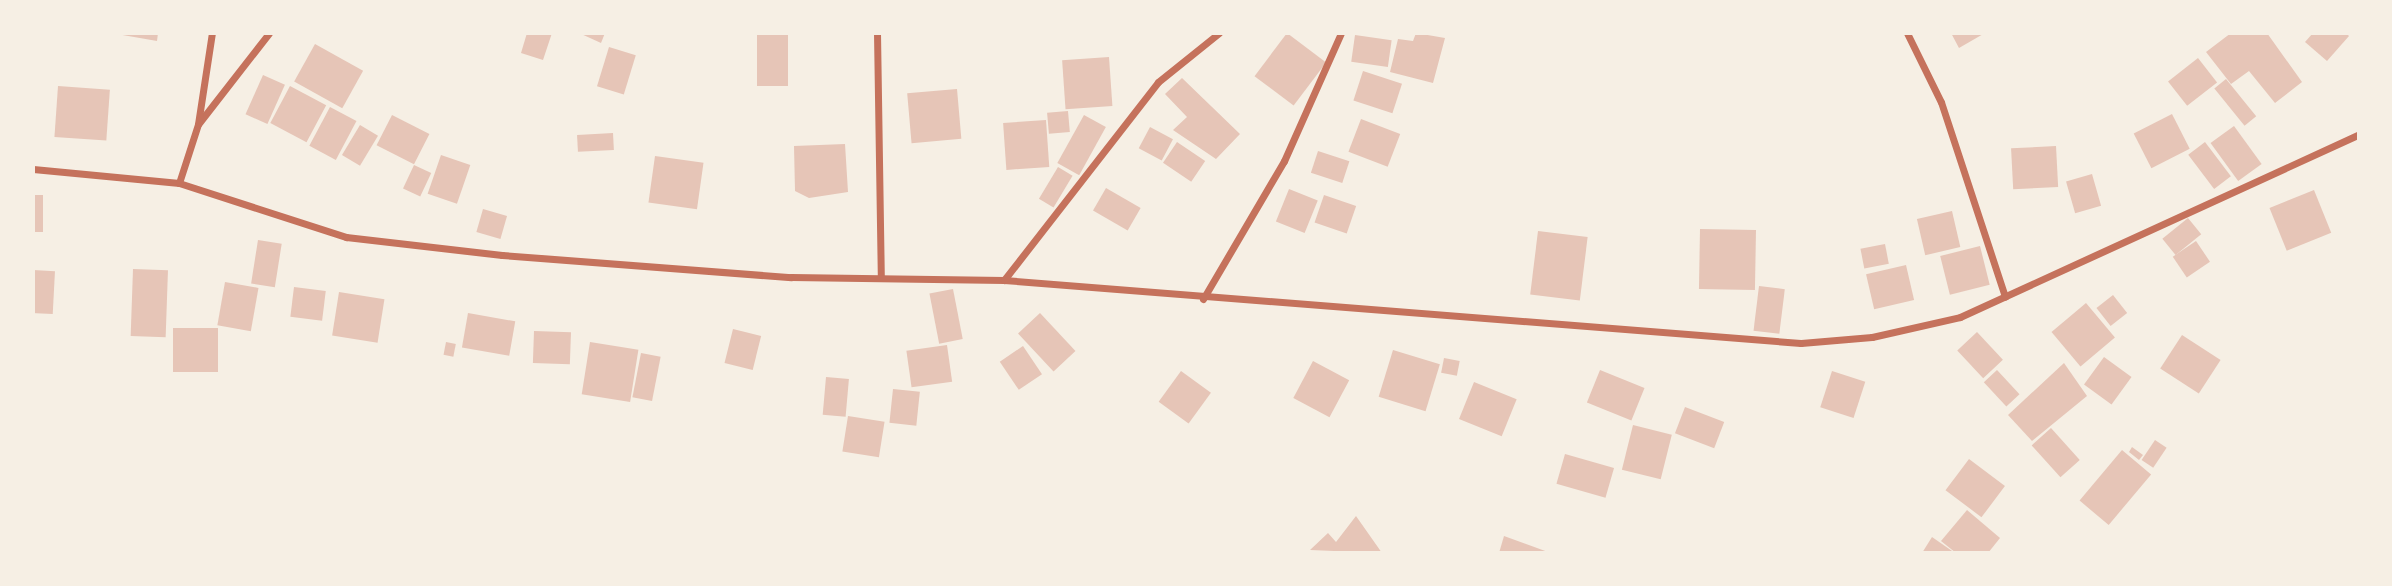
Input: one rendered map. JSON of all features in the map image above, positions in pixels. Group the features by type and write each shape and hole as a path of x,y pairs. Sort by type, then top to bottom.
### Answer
{"street":[{"path":"179,183 198,124 212,33"},
{"path":"198,124 269,33"},
{"path":"877,33 881,278"},
{"path":"1004,280 1158,82 1219,33"},
{"path":"1203,299 1284,161 1341,33"},
{"path":"1906,33 1941,102 2006,298"},
{"path":"33,169 179,183 346,237 502,255 881,278 1004,280 1203,299 1801,343 1915,329 2006,298 2359,134"}],"building":[{"path":"111,33 158,33 157,41"},
{"path":"527,33 552,33 543,60 521,53"},
{"path":"579,33 605,33 601,43"},
{"path":"757,33 788,33 788,86 757,86"},
{"path":"1287,33 1326,62 1294,106 1255,76"},
{"path":"1416,33 1445,38 1433,83 1390,72 1398,39 1413,41"},
{"path":"1951,33 1985,33 1959,48"},
{"path":"2231,33 2267,33 2302,82 2275,103 2249,71 2231,84 2206,52"},
{"path":"2313,33 2346,33 2349,36 2327,61 2305,42"},
{"path":"1355,35 1392,40 1388,67 1351,62"},
{"path":"315,44 363,71 342,108 294,82"},
{"path":"609,47 636,55 624,94 597,86"},
{"path":"1109,57 1112,106 1066,109 1062,60"},
{"path":"2198,58 2217,82 2187,106 2168,81"},
{"path":"1363,71 1402,84 1392,113 1353,100"},
{"path":"263,75 285,85 267,124 246,114"},
{"path":"1182,78 1240,134 1216,159 1173,130 1187,117 1165,94"},
{"path":"2226,79 2256,116 2245,126 2214,88"},
{"path":"58,86 110,90 106,141 54,137"},
{"path":"290,86 326,105 306,142 270,123"},
{"path":"957,89 961,139 912,143 907,93"},
{"path":"330,107 356,121 336,160 309,146"},
{"path":"1068,111 1070,132 1049,134 1047,113"},
{"path":"2172,114 2190,149 2151,168 2134,134"},
{"path":"392,115 429,134 414,164 377,145"},
{"path":"1084,115 1106,127 1079,175 1057,163"},
{"path":"1361,119 1400,134 1388,167 1348,152"},
{"path":"1046,120 1049,167 1006,170 1003,123"},
{"path":"360,125 378,136 360,166 342,155"},
{"path":"2234,126 2262,164 2238,181 2211,143"},
{"path":"1150,127 1173,139 1162,160 1139,148"},
{"path":"613,133 614,150 578,152 577,135"},
{"path":"1177,142 1205,161 1191,182 1163,163"},
{"path":"2205,142 2231,176 2214,189 2188,155"},
{"path":"845,144 848,192 809,198 795,191 794,146"},
{"path":"2056,146 2058,187 2013,189 2011,148"},
{"path":"1318,151 1349,161 1342,183 1311,173"},
{"path":"441,155 470,165 457,204 428,194"},
{"path":"655,156 704,163 697,209 648,203"},
{"path":"414,165 431,173 420,197 403,189"},
{"path":"1058,167 1073,176 1054,207 1039,199"},
{"path":"2092,174 2101,206 2075,213 2066,181"},
{"path":"1106,188 1141,208 1128,231 1093,211"},
{"path":"1289,189 1318,201 1305,233 1276,221"},
{"path":"2314,190 2331,233 2287,251 2269,208"},
{"path":"33,195 43,195 43,232 33,232"},
{"path":"1324,195 1356,206 1347,233 1315,222"},
{"path":"483,209 507,216 500,239 476,232"},
{"path":"1952,211 1960,247 1925,255 1917,219"},
{"path":"2188,218 2201,234 2176,255 2162,239"},
{"path":"1700,229 1756,230 1755,290 1699,289"},
{"path":"1538,231 1588,237 1580,301 1530,295"},
{"path":"258,240 282,244 275,287 251,283"},
{"path":"2196,241 2210,262 2187,277 2173,257"},
{"path":"1885,244 1889,264 1864,268 1860,249"},
{"path":"1980,246 1990,285 1950,295 1940,256"},
{"path":"1906,265 1914,300 1874,309 1866,274"},
{"path":"133,269 168,270 166,337 131,336"},
{"path":"33,270 55,271 53,314 33,313"},
{"path":"225,282 258,288 251,331 217,325"},
{"path":"1759,286 1785,289 1779,334 1754,331"},
{"path":"294,287 326,291 322,321 290,317"},
{"path":"953,289 963,339 939,344 929,294"},
{"path":"339,292 384,299 378,343 332,335"},
{"path":"2113,295 2127,313 2111,326 2096,308"},
{"path":"2086,303 2115,337 2080,366 2052,332"},
{"path":"468,313 515,321 509,356 462,347"},
{"path":"1040,313 1075,351 1054,371 1018,333"},
{"path":"173,328 218,328 218,372 173,372"},
{"path":"733,329 761,336 753,370 725,363"},
{"path":"534,331 571,332 570,364 533,363"},
{"path":"1977,332 2003,360 1983,378 1957,350"},
{"path":"2182,335 2221,360 2199,394 2160,369"},
{"path":"446,342 456,344 453,357 444,355"},
{"path":"590,342 638,350 630,402 582,394"},
{"path":"947,345 952,382 912,387 906,351"},
{"path":"1023,346 1042,374 1019,390 1000,362"},
{"path":"1393,350 1440,364 1426,411 1379,397"},
{"path":"641,353 661,357 652,401 632,397"},
{"path":"2104,357 2132,377 2112,404 2084,385"},
{"path":"1444,358 1460,361 1457,376 1441,373"},
{"path":"1313,361 1349,380 1329,417 1293,398"},
{"path":"2064,363 2087,396 2032,441 2008,415"},
{"path":"1600,370 1645,388 1631,420 1587,402"},
{"path":"1997,370 2020,394 2006,406 1984,382"},
{"path":"1181,371 1211,393 1189,423 1159,402"},
{"path":"1832,371 1865,382 1854,418 1820,407"},
{"path":"826,377 849,379 846,417 823,415"},
{"path":"1474,382 1517,399 1502,436 1459,419"},
{"path":"893,389 920,392 916,426 889,423"},
{"path":"1685,407 1724,422 1714,448 1675,433"},
{"path":"848,416 885,422 879,457 842,452"},
{"path":"1633,425 1672,435 1661,479 1622,470"},
{"path":"2051,428 2080,460 2060,477 2032,445"},
{"path":"2155,440 2167,448 2153,468 2142,460"},
{"path":"2132,447 2143,455 2139,460 2129,452"},
{"path":"2122,450 2151,474 2109,525 2080,501"},
{"path":"1565,454 1614,468 1605,498 1556,484"},
{"path":"1969,459 2005,486 1981,517 1946,490"},
{"path":"1967,510 2000,538 1988,553 1956,553 1941,541"},
{"path":"1356,516 1382,553 1310,550 1328,533 1336,542"},
{"path":"1504,536 1548,552 1548,553 1499,553"},
{"path":"1932,537 1955,553 1922,553"}]}
